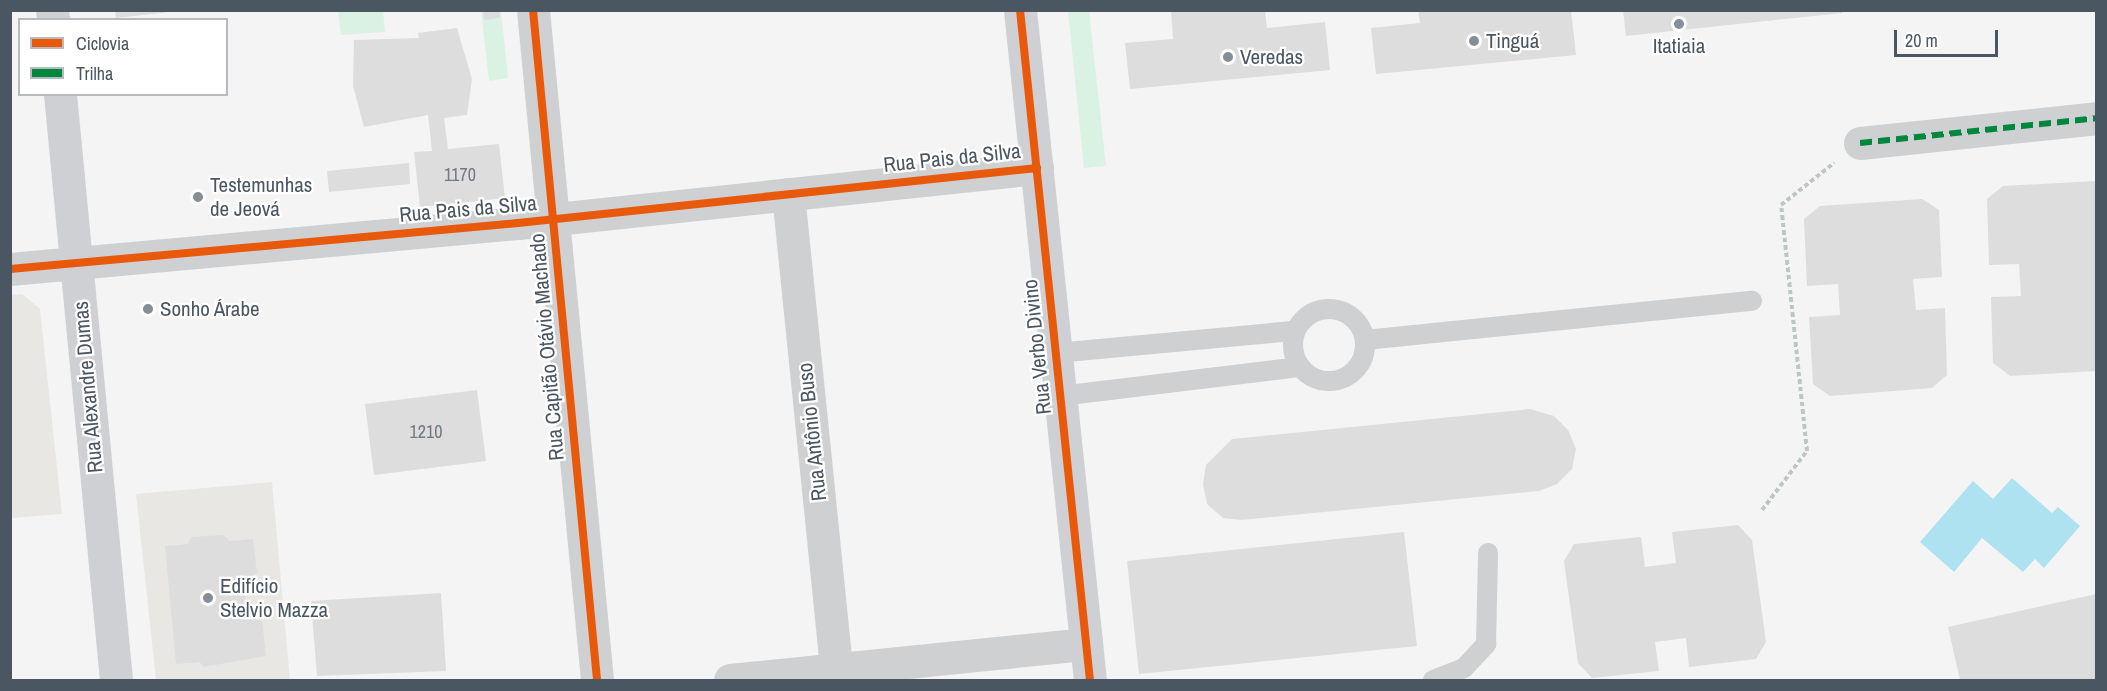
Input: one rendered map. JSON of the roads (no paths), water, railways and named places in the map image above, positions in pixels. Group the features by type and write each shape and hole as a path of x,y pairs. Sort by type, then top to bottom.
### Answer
{"street":[{"name":"Rua Capitão Otávio Machado","path":"533,10 597,681"},
{"name":"Rua Verbo Divino","path":"1020,10 1090,681"},
{"name":"Rua Alexandre Dumas","path":"60,96 116,681"},
{"path":"1860,142 2097,118"},
{"name":"Rua Pais da Silva","path":"10,269 553,219 1036,168"},
{"name":"Rua Antônio Buso","path":"788,194 836,670"},
{"path":"730,681 1086,644"}],"lane":[{"path":"1365,340 1752,301"},
{"path":"1333,308 1351,315 1365,340 1358,367 1343,378 1324,381 1300,367 1292,349 1295,331 1315,310 1333,308"},
{"path":"1056,353 1295,331"},
{"path":"1060,396 1300,367"},
{"path":"1433,681 1464,668 1486,644 1488,554"}],"water":[{"path":"2012,478 2052,513 2058,507 2080,526 2044,568 2035,559 2023,572 1982,538 1954,572 1920,542 1973,481 1993,499"}],"place":[{"name":"Itatiaia","path":"1679,24"},
{"name":"Tinguá","path":"1474,41"},
{"name":"Veredas","path":"1228,57"},
{"name":"Testemunhas de Jeová","path":"198,197"},
{"name":"Sonho Árabe","path":"148,309"},
{"name":"Edifício Stelvio Mazza","path":"208,598"}]}
